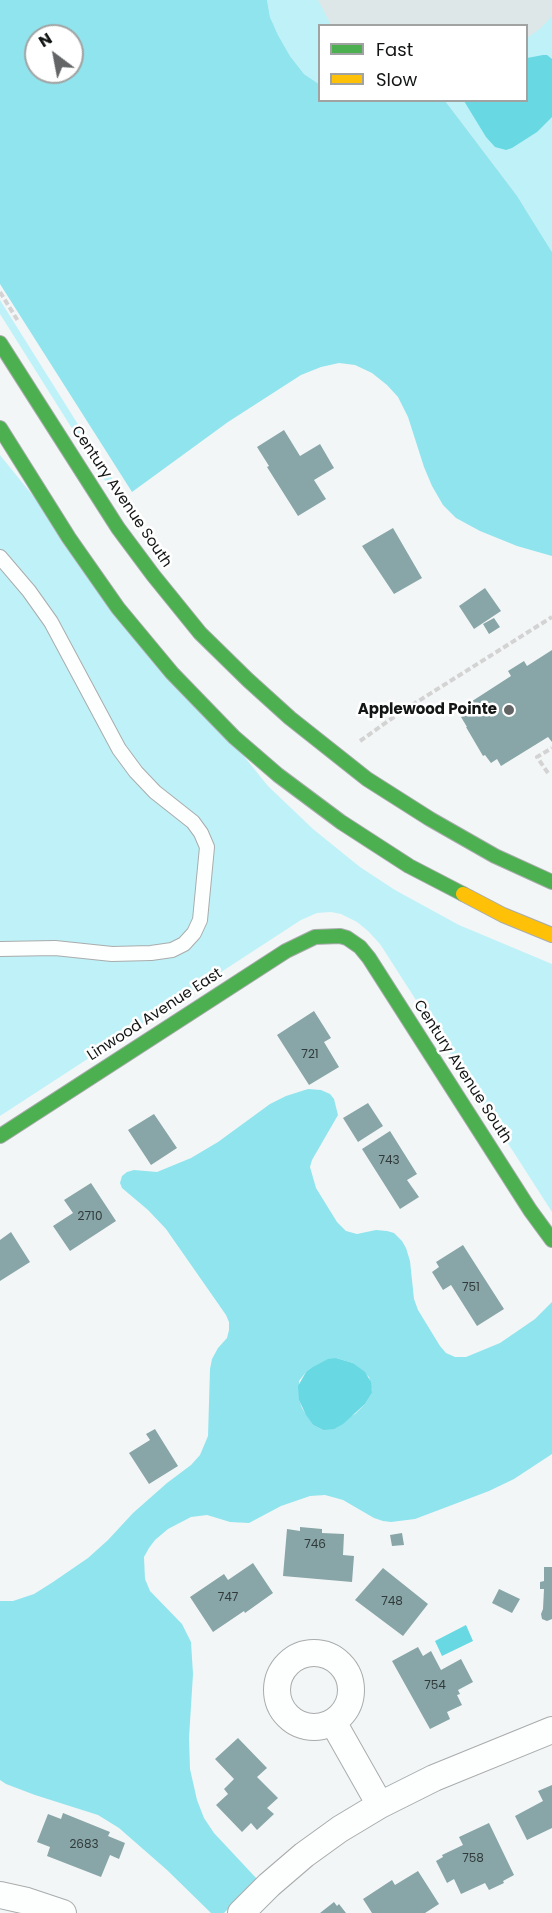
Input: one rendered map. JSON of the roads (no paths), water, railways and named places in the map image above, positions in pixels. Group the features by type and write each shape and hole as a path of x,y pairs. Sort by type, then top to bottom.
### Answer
{"main road":[{"name":"Century Avenue South","path":"0,343 118,528 200,633 248,680 290,718 367,779 430,819 495,856 552,882"},
{"path":"0,428 5,447 118,609 172,673 234,737 310,800 409,866 503,915 552,935"},
{"name":"Century Avenue South","path":"334,935 351,941 367,955 530,1210 552,1240"},
{"name":"Linwood Avenue East","path":"0,1137 272,959 308,940 334,935"}],"street":[{"path":"333,1722 380,1805"},
{"path":"241,1913 304,1855 340,1829 380,1805 434,1778 552,1730"},
{"path":"0,1895 63,1913"}],"lane":[{"path":"0,557 29,591 51,622 119,749 155,792 193,822 207,847 200,920 194,933 184,944 172,950 112,954 55,948 0,949"}],"place":[{"name":"Applewood Pointe","path":"509,710"}]}
